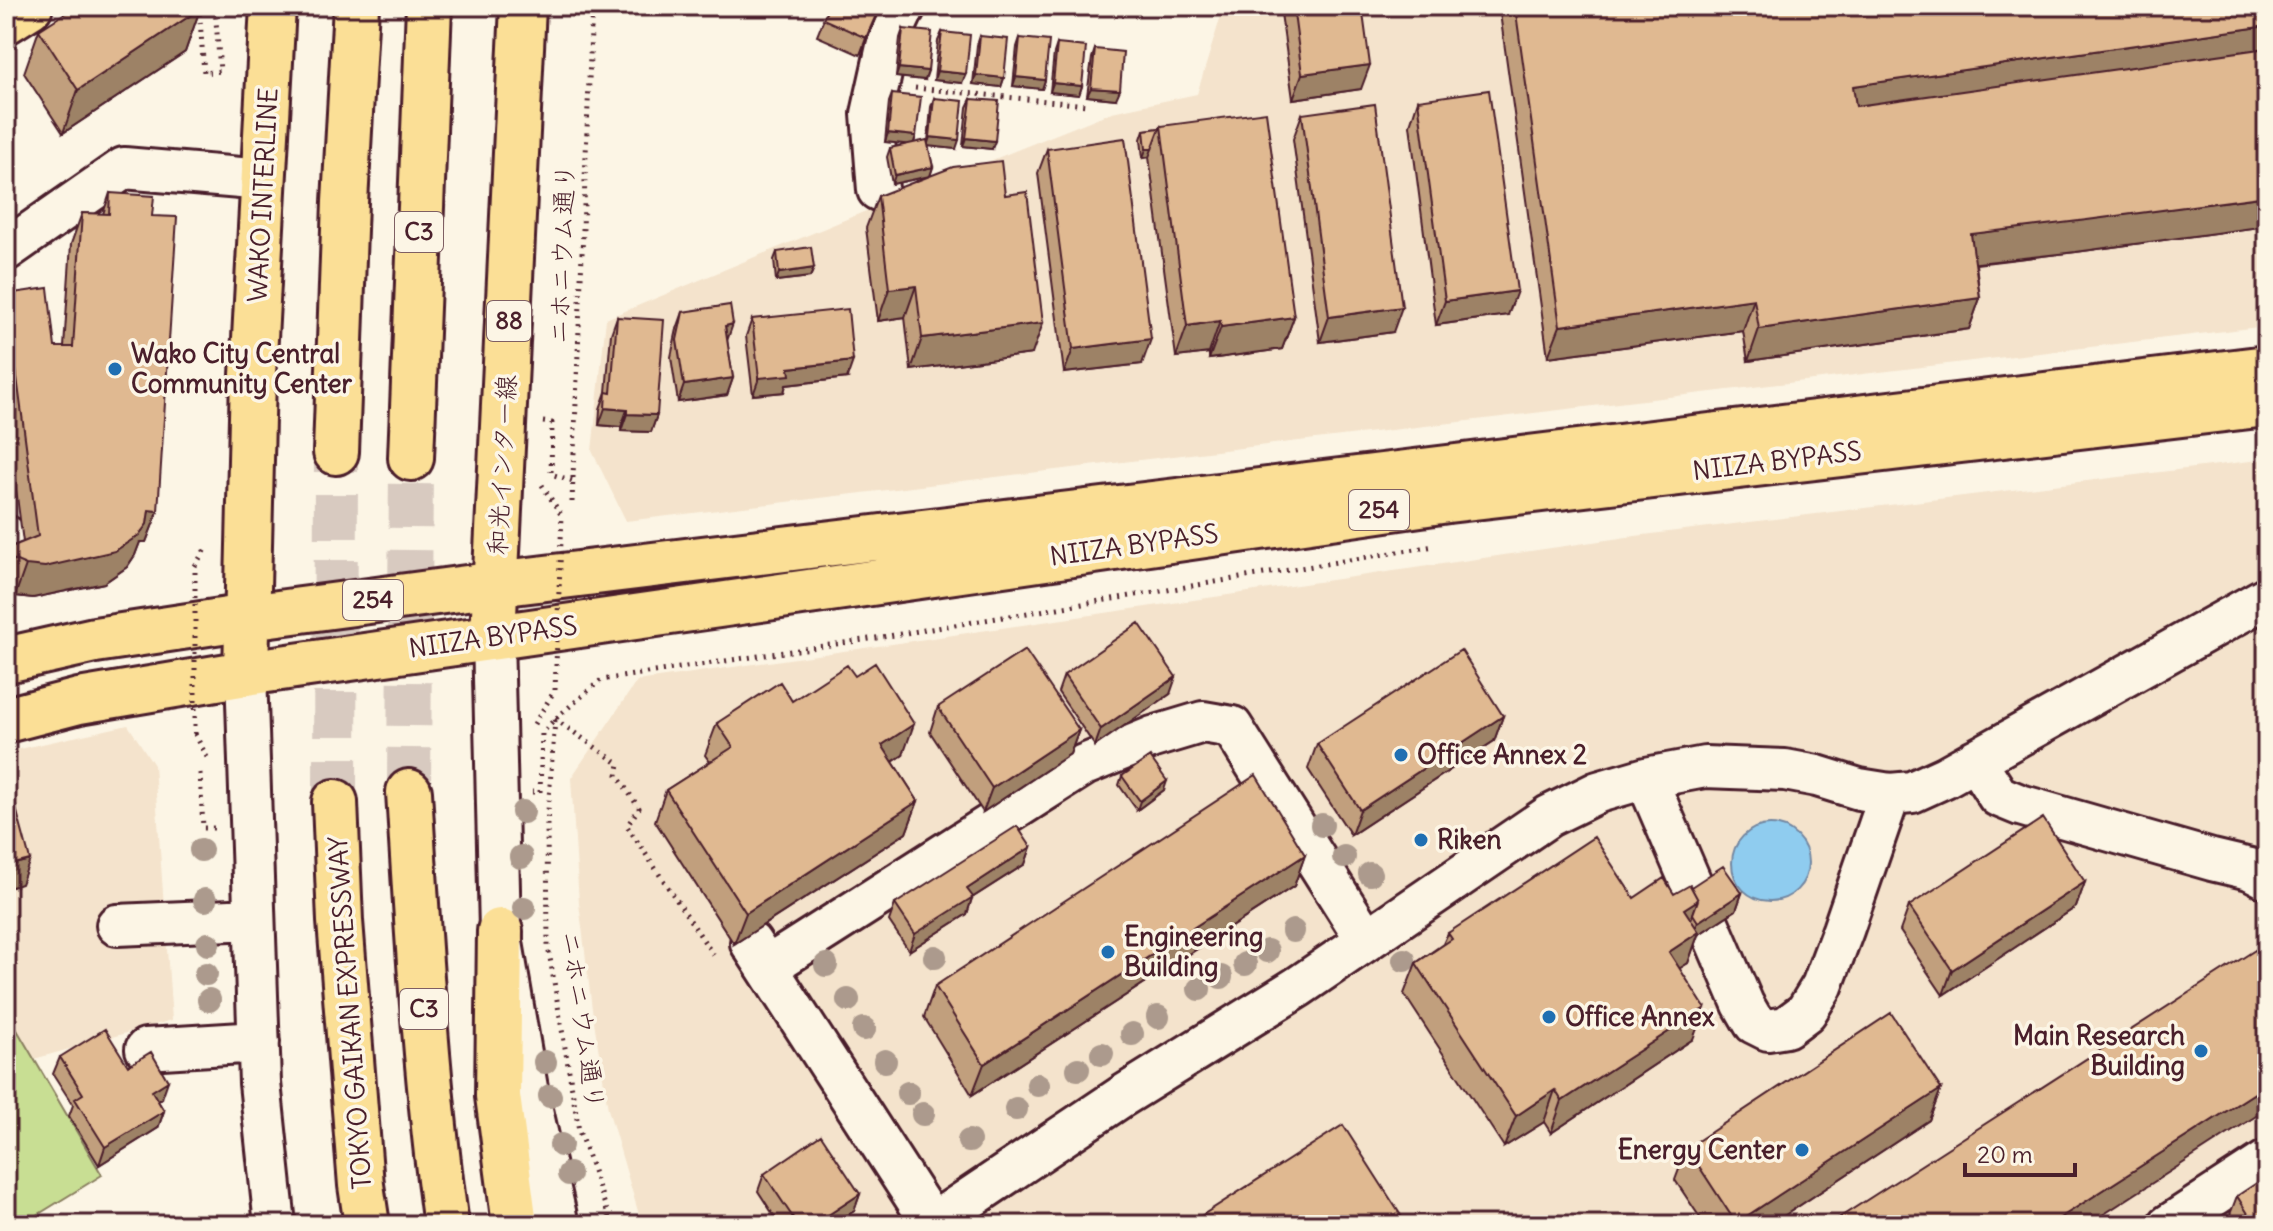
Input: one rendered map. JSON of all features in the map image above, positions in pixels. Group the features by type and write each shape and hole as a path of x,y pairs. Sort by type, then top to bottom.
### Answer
{"main road":[{"path":"6,21 30,6"},
{"name":"WAKO INTERLINE","path":"246,673 253,375 273,6"},
{"path":"336,452 356,6"},
{"name":"C3","path":"411,458 429,6"},
{"name":"和光インター線","path":"493,636 523,6"},
{"name":"NIIZA BYPASS","path":"6,660 95,640 497,584 2267,368"},
{"name":"NIIZA BYPASS","path":"6,720 79,701 246,673 1448,500 2267,404"},
{"name":"C3","path":"409,792 419,961 435,1145 446,1225"},
{"name":"TOKYO GAIKAN EXPRESSWAY","path":"335,802 340,921 367,1225"},
{"path":"500,931 498,1096 515,1225"}],"street":[{"path":"878,190 872,114 888,42 905,6"},
{"path":"6,250 124,168 264,180"},
{"path":"1366,939 1232,727 1203,722 1153,737 1084,765 759,955 926,1216 1298,987 1549,816 1598,792 1646,778 1705,767 1785,770 1859,789 1890,794 1912,792 2267,597"},
{"path":"493,636 500,931 527,1088 558,1225"},
{"path":"246,673 260,1083 275,1225"},
{"path":"1975,760 1998,796 2020,805 2250,869 2267,878"},
{"path":"1646,778 1743,1004 1754,1023 1768,1030 1786,1027 1806,1012 1822,986 1890,794"},
{"path":"117,925 254,919"},
{"path":"146,1049 259,1042"},
{"path":"2169,1225 2267,1161"}],"path":[{"path":"199,6 204,73 220,71 215,8"},
{"name":"ニホニウム通り","path":"572,502 592,6"},
{"path":"879,85 1087,105"},
{"path":"551,474 573,481"},
{"path":"555,690 562,516"},
{"path":"542,733 601,680 1440,545"},
{"path":"195,566 195,734"},
{"name":"ニホニウム通り","path":"555,719 547,824 548,946 579,1131 612,1225"},
{"path":"200,773 203,823"},
{"path":"866,1225 879,1219 888,1206 926,1216"}],"shaded area":[{"path":"1224,6 2267,6 2267,326 626,521 592,451 606,319 1112,112 1197,94"},
{"name":"Riken","path":"2267,459 2267,1225 642,1225 608,1109 592,1009 579,903 571,778 637,681 1627,537"},
{"path":"128,725 154,765 172,1020 34,1059 6,1011 6,752"}],"green space":[{"path":"6,1011 102,1175 21,1225 6,1225"}],"water":[{"path":"1770,825 1784,828 1797,836 1805,849 1808,863 1805,877 1797,890 1784,898 1770,901 1756,898 1743,890 1735,877 1732,863 1735,849 1743,836 1756,828"}],"building":[{"path":"76,6 197,6 200,9 78,90 39,30"},
{"path":"829,6 880,6 866,38 823,19"},
{"path":"1293,6 1362,6 1370,65 1302,74"},
{"path":"1515,6 2267,6 2267,26 1853,86 1856,106 2267,48 2267,196 1971,234 1980,298 1759,329 1754,299 1560,326"},
{"path":"903,29 932,32 928,71 899,68"},
{"path":"942,32 970,35 966,74 937,71"},
{"path":"980,36 1008,39 1004,78 976,75"},
{"path":"1020,38 1049,41 1045,80 1016,77"},
{"path":"1057,44 1086,47 1082,86 1053,83"},
{"path":"1095,49 1123,52 1120,90 1091,88"},
{"path":"1489,90 1517,291 1445,301 1418,100"},
{"path":"892,94 921,97 916,136 888,133"},
{"path":"934,98 963,101 959,140 930,137"},
{"path":"971,99 999,101 995,141 966,138"},
{"path":"1375,104 1402,307 1329,317 1302,114"},
{"path":"1266,112 1294,317 1221,327 1220,321 1187,326 1161,126"},
{"path":"1160,128 1152,149 1146,149 1144,130"},
{"path":"1125,138 1151,339 1073,349 1047,149"},
{"path":"927,140 933,167 895,175 890,148"},
{"path":"1001,161 1005,195 1027,192 1043,323 922,338 916,286 889,289 878,196 953,167"},
{"path":"110,193 154,196 152,216 177,217 158,511 149,510 147,524 139,535 115,551 45,567 26,565 14,560 6,550 38,536 6,294 48,288 55,347 73,347 82,213 109,214"},
{"path":"811,247 814,268 779,273 777,252"},
{"path":"730,305 733,324 725,326 733,378 684,385 677,340 683,312"},
{"path":"848,309 853,361 789,368 790,375 759,378 752,319"},
{"path":"617,317 664,320 657,415 627,414 627,410 605,408 606,392 611,393"},
{"path":"1139,623 1176,677 1101,729 1064,675"},
{"path":"1025,650 1079,730 992,788 938,707"},
{"name":"Office Annex 2","path":"1461,650 1503,716 1360,810 1317,744"},
{"path":"875,663 914,724 882,745 918,801 746,913 666,790 733,747 717,723 780,682 792,701 847,665 855,676"},
{"path":"1150,757 1167,781 1140,801 1122,776"},
{"path":"6,771 30,860 6,866"},
{"name":"Engineering Building","path":"1256,775 1305,855 984,1064 935,986"},
{"path":"2043,818 2085,882 1952,970 1909,906"},
{"path":"1017,826 1031,847 967,889 973,897 915,934 895,904"},
{"name":"Office Annex","path":"1594,837 1634,898 1664,878 1674,894 1690,885 1698,900 1684,909 1699,932 1669,952 1705,1008 1562,1101 1555,1090 1516,1116 1416,963 1452,939 1448,933"},
{"path":"1723,866 1742,893 1698,922 1693,914 1698,900 1691,887"},
{"name":"Main Research Building","path":"2266,943 2267,1085 2049,1225 1828,1225"},
{"name":"Energy Center","path":"1891,1013 1941,1089 1736,1223 1687,1148"},
{"path":"105,1029 128,1066 151,1052 168,1081 152,1091 164,1111 105,1147 75,1099 83,1094 60,1057"},
{"path":"1343,1125 1407,1225 1187,1225"},
{"path":"821,1135 860,1194 813,1225 798,1225 764,1174"},
{"path":"2267,1176 2267,1225 2255,1225 2237,1196"}],"tunnel":[{"path":"335,802 336,452"},
{"path":"409,792 411,458"}],"place":[{"name":"Wako City Central Community Center","path":"115,369"},
{"name":"Office Annex 2","path":"1401,755"},
{"name":"Riken","path":"1421,840"},
{"name":"Engineering Building","path":"1108,952"},
{"name":"Office Annex","path":"1549,1017"},
{"name":"Main Research Building","path":"2201,1051"},
{"name":"Energy Center","path":"1802,1150"}]}
